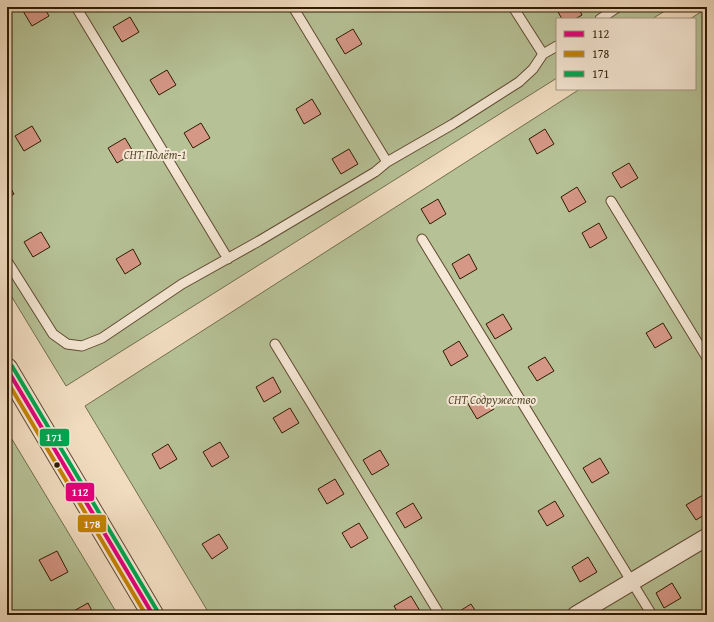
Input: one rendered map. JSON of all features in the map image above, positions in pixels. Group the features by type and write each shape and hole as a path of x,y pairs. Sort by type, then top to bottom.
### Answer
{"street":[{"path":"7,369 153,615"},
{"path":"576,615 707,536"}],"lane":[{"path":"76,7 228,259"},
{"path":"293,7 387,162"},
{"path":"514,7 543,54"},
{"path":"602,18 618,7"},
{"path":"7,261 52,334 67,344 82,346 102,338 182,284 228,259 376,172 387,162 453,124 519,82 533,69 543,54 556,47"},
{"path":"611,201 707,358"},
{"path":"422,239 652,615"},
{"path":"275,344 440,615"}],"green space":[{"name":"СНТ Полёт-1","path":"7,7 671,7 654,18 556,18 556,79 66,386 7,289"},
{"name":"СНТ Содружество","path":"707,8 707,615 210,615 85,406 578,90 696,90 696,18 692,18"},
{"path":"7,431 118,615 7,615"}],"building":[{"path":"31,7 44,7 49,16 32,26 23,11"},
{"path":"562,7 578,7 582,15 577,18 561,18 557,10"},
{"path":"130,17 139,32 122,42 113,27"},
{"path":"353,29 362,44 345,54 336,39"},
{"path":"167,70 176,85 159,95 150,80"},
{"path":"312,99 321,114 304,124 296,109"},
{"path":"201,123 210,138 193,148 184,133"},
{"path":"32,126 41,141 24,151 15,136"},
{"path":"545,129 554,144 537,154 529,139"},
{"path":"125,138 134,153 117,163 108,148"},
{"path":"349,149 358,164 341,174 332,159"},
{"path":"629,163 638,178 621,188 612,173"},
{"path":"7,182 14,194 7,198"},
{"path":"577,187 586,202 569,212 561,197"},
{"path":"438,199 446,214 430,224 421,209"},
{"path":"599,223 607,238 590,248 582,233"},
{"path":"41,232 50,247 33,257 24,242"},
{"path":"133,249 141,264 125,274 116,259"},
{"path":"469,254 477,269 460,279 452,264"},
{"path":"503,314 512,329 495,339 486,324"},
{"path":"663,323 672,338 655,348 646,333"},
{"path":"459,341 468,356 451,366 443,351"},
{"path":"545,357 554,371 537,381 528,367"},
{"path":"273,377 281,392 264,402 256,387"},
{"path":"485,394 494,409 477,419 468,404"},
{"path":"290,408 299,423 282,433 273,418"},
{"path":"707,418 707,431 702,421"},
{"path":"220,442 229,457 212,467 203,452"},
{"path":"168,444 177,459 160,469 152,454"},
{"path":"380,450 389,465 372,475 363,460"},
{"path":"600,458 609,473 592,483 583,468"},
{"path":"335,479 344,494 327,504 318,489"},
{"path":"703,495 707,501 707,513 696,520 686,505"},
{"path":"555,501 564,516 547,526 538,511"},
{"path":"413,503 422,518 405,528 396,513"},
{"path":"359,523 368,538 351,548 342,533"},
{"path":"219,534 228,548 212,559 202,544"},
{"path":"57,551 68,572 51,581 39,560"},
{"path":"588,557 597,572 580,582 572,567"},
{"path":"672,583 681,598 664,608 656,593"},
{"path":"411,596 420,611 413,615 399,615 394,606"},
{"path":"88,603 94,615 71,615 70,613"},
{"path":"471,604 478,615 455,615 455,614"}],"transit line":[{"name":"171","path":"12,366 158,612"},
{"name":"112","path":"7,369 153,615"},
{"name":"178","path":"7,381 146,615"}]}
